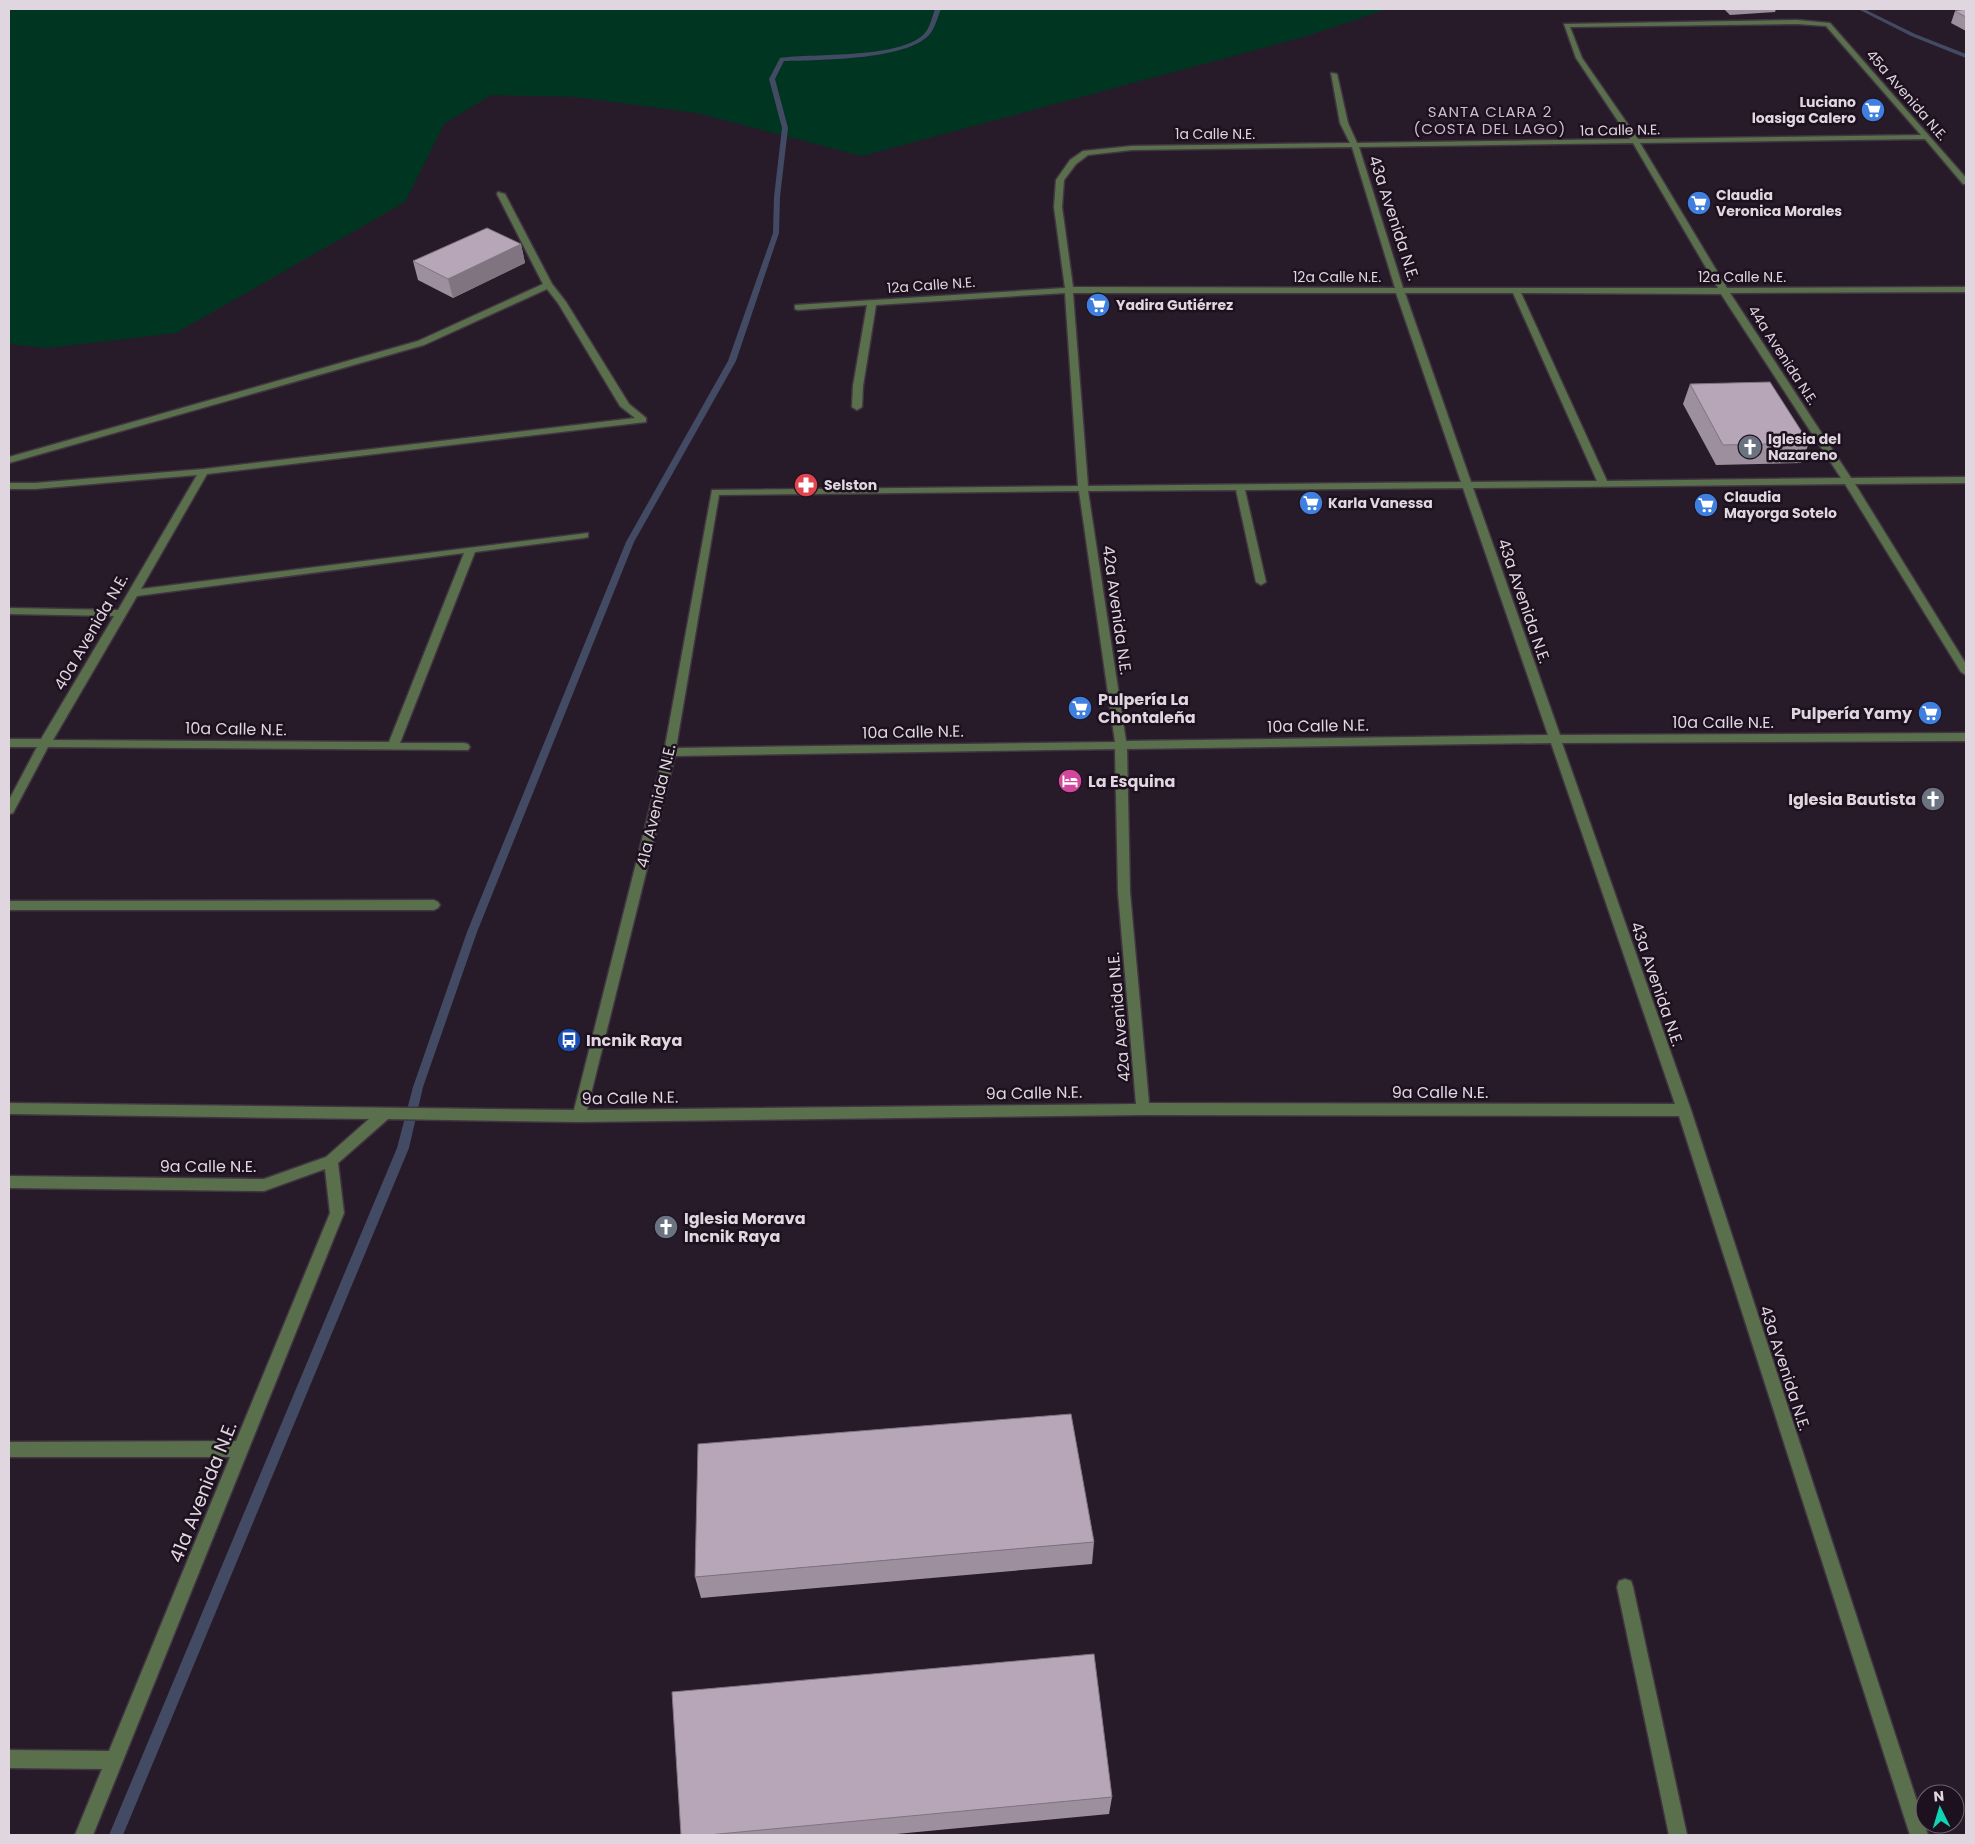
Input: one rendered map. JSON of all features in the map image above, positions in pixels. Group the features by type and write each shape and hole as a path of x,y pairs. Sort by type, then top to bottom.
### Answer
{"street":[{"name":"45a Avenida N.E.","path":"1566,25 1797,22 1828,24 1966,182"},
{"name":"44a Avenida N.E.","path":"1566,25 1579,58 1636,142 1724,291 1848,481 1966,672"},
{"name":"43a Avenida N.E.","path":"1333,74 1344,123 1355,146 1400,291 1684,1110 1919,1835"},
{"name":"1a Calle N.E.","path":"1058,207 1060,180 1073,162 1086,153 1132,148 1927,137"},
{"path":"9,486 35,486 204,472 643,420 625,406 562,302 548,285 501,194"},
{"name":"42a Avenida N.E.","path":"1058,207 1070,290 1083,488 1121,745 1124,892 1143,1108"},
{"path":"9,460 421,343 548,285"},
{"name":"12a Calle N.E.","path":"798,307 1070,290 1724,291 1966,289"},
{"path":"1516,291 1603,483"},
{"path":"857,407 858,386 872,302"},
{"name":"40a Avenida N.E.","path":"9,810 45,743 204,472"},
{"path":"1083,488 1966,480"},
{"path":"1240,487 1262,582"},
{"name":"41a Avenida N.E.","path":"579,1116 670,752 715,492 1083,488"},
{"path":"133,592 584,535"},
{"path":"393,746 471,549"},
{"path":"9,611 122,612"},
{"name":"10a Calle N.E.","path":"670,752 1555,739 1966,737"},
{"name":"10a Calle N.E.","path":"9,743 464,747"},
{"path":"9,906 434,905"},
{"name":"9a Calle N.E.","path":"9,1108 579,1116 1143,1108 1684,1110"},
{"name":"9a Calle N.E.","path":"9,1182 264,1184 331,1161 390,1113"},
{"name":"41a Avenida N.E.","path":"84,1835 337,1213 331,1161"},
{"path":"9,1449 242,1449"},
{"path":"1625,1587 1678,1835"},
{"path":"9,1760 116,1760"}],"green space":[{"path":"9,9 1387,9 1307,36 862,156 697,113 575,97 491,95 444,124 405,202 176,333 47,348 9,344"}],"building":[{"path":"1966,9 1966,17 1955,11"},
{"path":"487,228 521,244 448,279 413,261"},
{"path":"1770,382 1809,443 1723,445 1690,384"},
{"path":"1071,1414 1094,1542 695,1577 698,1444"},
{"path":"1094,1654 1112,1797 708,1835 681,1835 672,1692"}],"waterway":[{"path":"116,1835 403,1148 418,1087 472,932 630,542 732,361 776,233 777,197 785,128 772,79 782,59 856,55 897,48 913,43 927,34 938,9"},
{"path":"1860,9 1913,35 1966,56"}],"place":[{"name":"Luciano loasiga Calero","path":"1873,110"},
{"name":"Claudia Veronica Morales","path":"1699,203"},
{"name":"Yadira Gutiérrez","path":"1098,305"},
{"name":"Iglesia del Nazareno","path":"1750,447"},
{"name":"Selston","path":"806,485"},
{"name":"Karla Vanessa","path":"1311,503"},
{"name":"Claudia Mayorga Sotelo","path":"1706,505"},
{"name":"Pulpería La Chontaleña","path":"1080,708"},
{"name":"Pulpería Yamy","path":"1930,713"},
{"name":"La Esquina","path":"1070,781"},
{"name":"Iglesia Bautista","path":"1933,799"},
{"name":"Incnik Raya","path":"569,1040"},
{"name":"Iglesia Morava Incnik Raya","path":"666,1227"}],"district":[{"name":"SANTA CLARA 2 (COSTA DEL LAGO)","path":"1490,120"}]}
